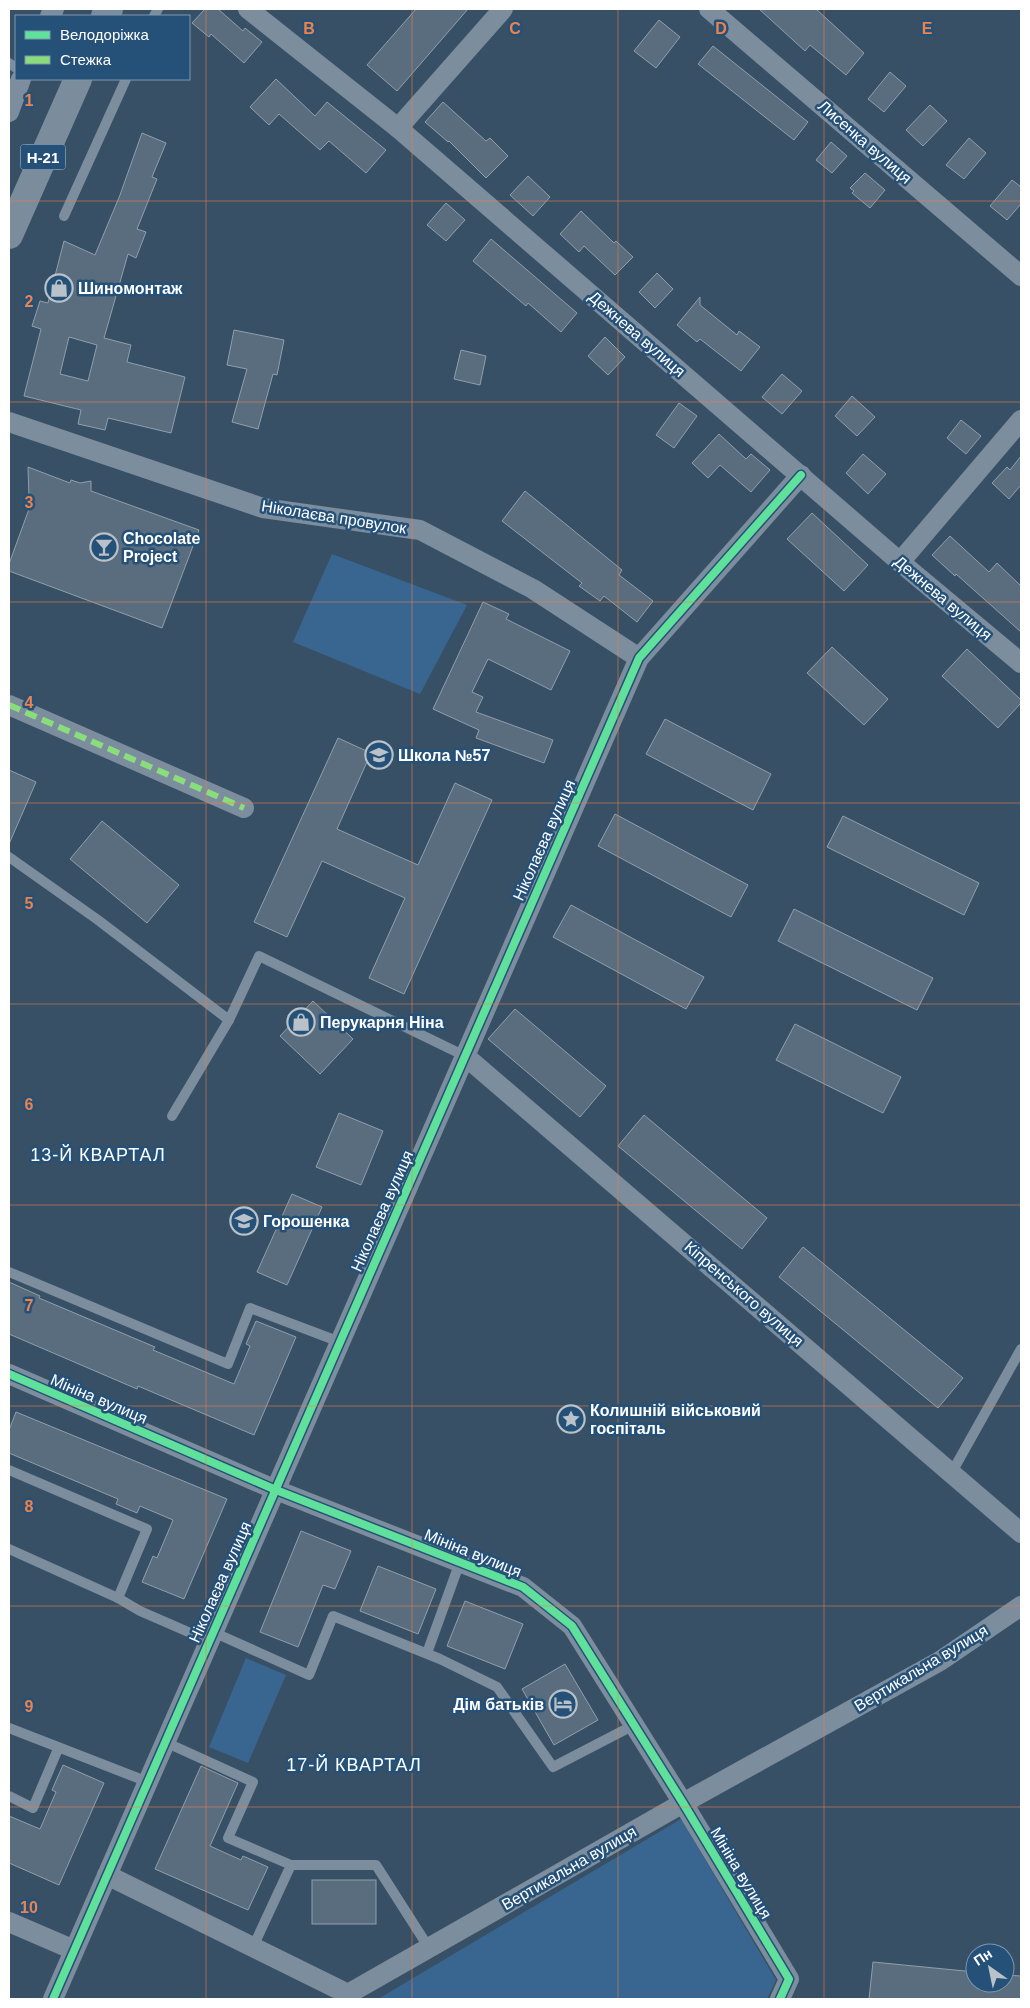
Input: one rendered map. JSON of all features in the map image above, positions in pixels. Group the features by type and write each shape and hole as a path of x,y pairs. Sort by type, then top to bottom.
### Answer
{"main road":[{"name":"Н-21","path":"9,235 78,80"}],"street":[{"name":"Дежнева вулиця","path":"248,9 398,128 900,562 1021,664"},
{"path":"398,128 503,9"},
{"name":"Лисенка вулиця","path":"709,9 1021,276"},
{"path":"9,112 21,80"},
{"path":"900,562 1021,420"},
{"name":"Ніколаєва провулок","path":"9,424 263,508 420,530 533,589 639,658"},
{"name":"Ніколаєва вулиця","path":"53,1999 639,658 801,475"},
{"path":"9,705 244,808"},
{"name":"Кіпренського вулиця","path":"465,1056 1021,1532"},
{"name":"Мініна вулиця","path":"9,1374 276,1490 522,1587 572,1626 683,1803 789,1979 780,1999"},
{"name":"Вертикальна вулиця","path":"107,1875 253,1947 347,1997 683,1803 940,1661 1021,1606"},
{"path":"9,1922 74,1950"}],"lane":[{"path":"64,216 126,80"},
{"path":"9,856 98,920 228,1020"},
{"path":"172,1116 228,1020 259,956 465,1056"},
{"path":"9,1272 228,1364 250,1308 340,1342"},
{"path":"952,1472 1021,1349"},
{"path":"9,1470 147,1529 118,1598"},
{"path":"9,1549 118,1598 140,1611 309,1674 333,1616 427,1653 497,1687 553,1768 634,1725"},
{"path":"427,1653 460,1562"},
{"path":"9,1728 58,1749 148,1782"},
{"path":"165,1742 253,1782 228,1838 291,1865 376,1865 429,1948"},
{"path":"9,1796 33,1808 58,1749"},
{"path":"253,1947 291,1865"}],"shaded area":[{"path":"332,554 467,605 420,694 293,642"},
{"path":"246,1658 286,1675 248,1763 209,1747"},
{"path":"681,1819 776,1980 767,1999 378,1999"}],"building":[{"path":"205,9 218,9 243,31 245,28 262,42 244,63 211,34 209,37 192,23"},
{"path":"416,9 468,9 397,91 367,65"},
{"path":"759,9 816,9 864,53 846,75 810,45 805,51"},
{"path":"659,20 680,37 656,68 634,51"},
{"path":"713,46 808,122 794,140 698,64"},
{"path":"890,72 906,86 884,112 868,99"},
{"path":"276,79 315,116 327,102 386,150 366,173 329,141 320,150 279,114 269,125 250,107"},
{"path":"443,102 486,141 490,138 508,156 486,178 449,141 425,122"},
{"path":"930,105 947,121 923,146 906,130"},
{"path":"142,133 166,143 152,177 157,179 137,229 146,232 136,258 128,254 104,338 131,345 127,362 185,377 171,433 108,418 105,430 78,424 81,410 24,396 41,329 32,326 40,301 48,303 64,241 95,255 120,195","holes":["69,337 97,345 88,381 60,374"]},
{"path":"969,138 986,153 964,179 946,165"},
{"path":"831,142 847,156 832,173 816,160"},
{"path":"865,173 885,190 870,208 852,193 854,191 850,188"},
{"path":"528,176 550,197 533,216 510,195"},
{"path":"1012,180 1021,187 1021,204 1007,220 990,206"},
{"path":"446,203 465,220 446,241 427,225"},
{"path":"581,211 614,243 616,241 633,257 615,275 584,246 579,252 560,234"},
{"path":"491,239 577,313 561,332 528,303 526,306 473,261"},
{"path":"657,273 673,289 655,308 639,292"},
{"path":"700,297 700,305 737,335 739,331 760,347 741,371 700,339 697,342 677,325"},
{"path":"234,330 284,340 277,375 273,374 258,429 232,422 247,369 227,365"},
{"path":"605,337 625,357 608,375 588,356"},
{"path":"461,350 486,356 480,385 454,379"},
{"path":"782,374 802,391 782,414 762,397"},
{"path":"852,396 875,417 857,436 835,416"},
{"path":"679,403 697,416 674,448 656,435"},
{"path":"961,420 981,436 966,454 947,438"},
{"path":"719,434 746,459 751,454 770,470 751,492 720,465 708,478 692,463"},
{"path":"863,454 886,474 868,494 846,473"},
{"path":"1021,456 1021,485 1009,499 992,483 1007,467 1010,470"},
{"name":"Chocolate Project","path":"28,467 70,483 71,480 80,483 91,481 91,491 199,530 162,628 9,571 9,564 33,498 29,497"},
{"path":"525,491 622,570 619,575 653,601 637,622 604,596 600,601 579,586 582,583 502,521"},
{"path":"812,513 868,565 844,591 787,539"},
{"path":"950,536 989,572 997,563 1021,586 1021,632 932,555"},
{"path":"483,602 509,614 506,619 570,651 551,690 488,659 472,692 483,697 476,712 553,740 544,763 476,738 479,730 433,709"},
{"path":"832,647 888,699 864,725 807,673"},
{"path":"967,649 1021,700 1021,703 998,728 942,676"},
{"path":"665,719 771,774 753,810 646,754"},
{"path":"338,738 371,753 337,829 418,865 455,783 492,800 404,994 369,978 405,898 322,861 287,937 254,922"},
{"path":"9,770 36,782 9,844"},
{"path":"615,814 748,885 731,917 598,846"},
{"path":"843,816 979,883 964,915 827,847"},
{"path":"102,821 179,885 147,923 70,859"},
{"path":"571,905 704,977 686,1009 553,937"},
{"path":"794,909 933,978 917,1010 778,941"},
{"path":"313,1001 353,1039 320,1074 280,1036"},
{"path":"515,1009 606,1086 580,1117 488,1039"},
{"path":"795,1024 901,1077 883,1113 776,1060"},
{"path":"339,1113 383,1131 361,1185 316,1167"},
{"path":"644,1115 767,1218 742,1249 618,1146"},
{"path":"292,1194 322,1207 287,1285 257,1272"},
{"path":"803,1247 963,1378 938,1408 779,1277"},
{"path":"9,1282 40,1296 39,1298 155,1347 153,1350 234,1384 250,1346 246,1344 256,1321 296,1337 254,1435 138,1386 137,1389 9,1334"},
{"path":"16,1412 227,1499 184,1599 142,1582 153,1556 157,1558 173,1520 140,1506 137,1513 116,1504 118,1499 9,1453 9,1430"},
{"path":"301,1531 351,1551 335,1589 323,1585 298,1647 260,1632"},
{"path":"378,1566 436,1589 418,1634 360,1611"},
{"path":"465,1601 523,1624 505,1669 447,1646"},
{"path":"565,1664 598,1720 554,1745 522,1689"},
{"path":"63,1765 104,1783 59,1885 9,1863 9,1816 40,1829 56,1792 52,1790"},
{"path":"201,1766 238,1783 210,1846 241,1860 243,1856 268,1867 248,1910 155,1869"},
{"path":"312,1880 376,1880 376,1924 312,1924"},
{"path":"873,1962 965,1971 965,1993 1015,1993 1015,1976 1021,1976 1021,1999 869,1999"}],"marked path":[{"path":"9,705 244,808"}],"cycle path":[{"path":"53,1999 639,658 801,475"},
{"path":"9,1374 276,1490 523,1587 572,1626 683,1803 789,1979 780,1999"}],"place":[{"name":"Шиномонтаж","path":"59,288"},
{"name":"Chocolate Project","path":"104,547"},
{"name":"Школа №57","path":"379,755"},
{"name":"Перукарня Ніна","path":"301,1022"},
{"name":"Горошенка","path":"244,1221"},
{"name":"Колишній військовий госпіталь","path":"571,1419"},
{"name":"Дім батьків","path":"563,1704"}],"district":[{"name":"13-Й КВАРТАЛ","path":"98,1155"},
{"name":"17-Й КВАРТАЛ","path":"354,1765"}]}
